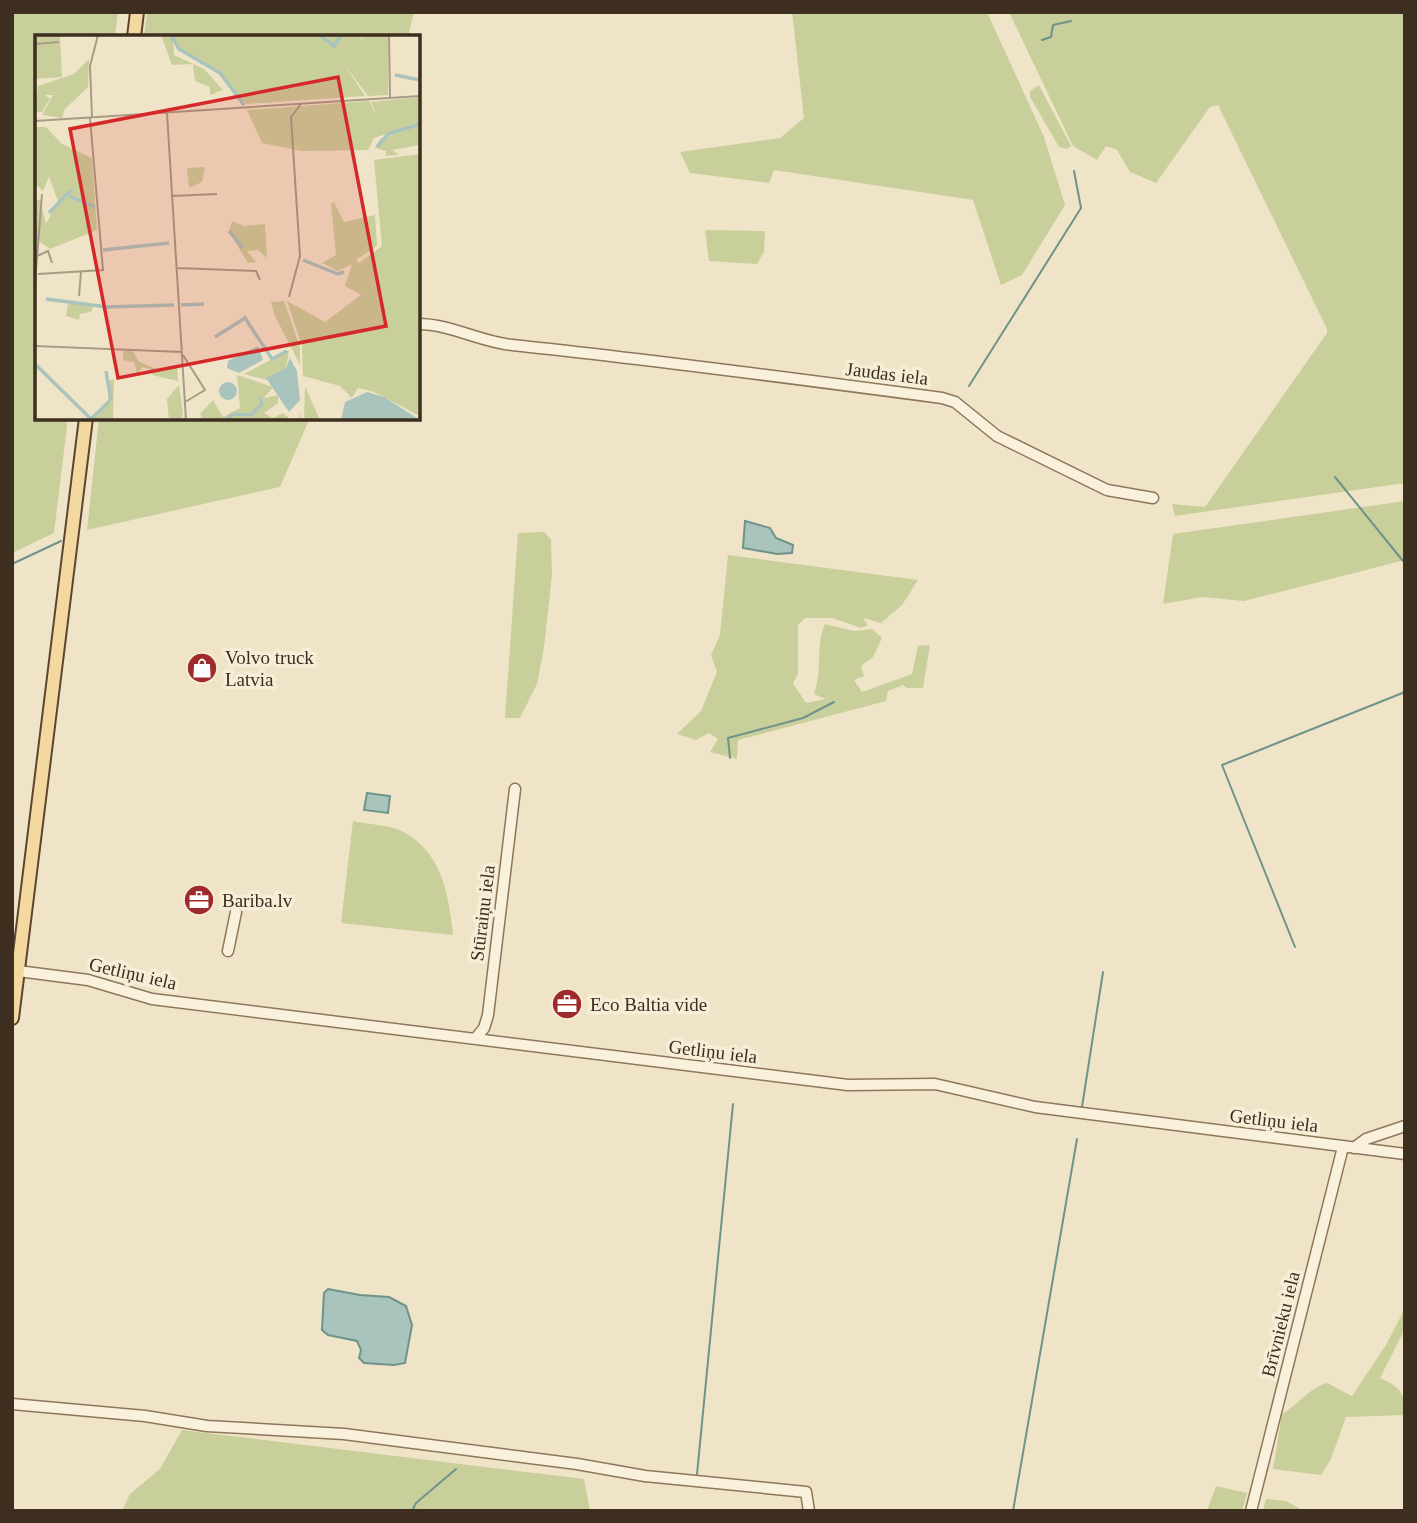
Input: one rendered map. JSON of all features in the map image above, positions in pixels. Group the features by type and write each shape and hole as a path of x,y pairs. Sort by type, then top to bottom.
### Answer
{"main road":[{"path":"134,35 137,12"},
{"path":"12,1018 86,420"}],"street":[{"name":"Jaudas iela","path":"420,324 453,328 501,344 942,398 955,402 997,436 1107,489 1153,498"},
{"name":"Stūraiņu iela","path":"475,1039 484,1028 488,1015 515,789"},
{"path":"228,951 236,912"},
{"name":"Getliņu iela","path":"18,971 88,980 152,999 848,1085 935,1084 1035,1107 1405,1154"},
{"path":"1348,1147 1405,1126"},
{"name":"Brīvnieku iela","path":"1251,1511 1348,1147"},
{"path":"12,1404 166,1419 207,1426 314,1431 577,1464 645,1476 806,1492 809,1511"}],"green space":[{"path":"12,12 118,12 115,35 35,35 35,420 68,420 54,533 12,553"},
{"path":"147,12 414,12 408,35 144,35"},
{"path":"792,12 987,12 1044,137 1065,205 1022,275 1001,285 973,200 774,170 769,183 690,173 680,152 780,138 804,118"},
{"path":"1009,12 1405,12 1405,483 1175,516 1172,504 1205,507 1327,333 1327,329 1218,105 1210,107 1156,183 1130,172 1117,150 1106,146 1097,160 1073,146"},
{"path":"1039,85 1071,146 1067,149 1059,147 1030,97 1030,91"},
{"path":"705,230 765,231 764,252 757,264 709,261"},
{"path":"99,420 309,420 280,487 87,530"},
{"path":"1405,501 1405,560 1244,601 1202,597 1163,604 1173,534"},
{"path":"544,532 551,539 552,574 537,684 520,718 505,718 518,533"},
{"path":"728,555 918,580 902,605 881,623 863,618 868,625 861,628 832,618 805,618 798,625 798,674 793,683 806,703 825,699 814,694 820,641 825,624 854,631 872,629 882,638 873,657 861,666 864,676 854,680 862,692 912,674 918,646 930,645 923,688 907,688 903,685 888,691 886,701 738,740 737,759 710,752 718,739 709,733 696,740 677,734 701,711 717,672 711,655 720,635"},
{"path":"353,821 402,831 426,850 435,863 446,890 453,935 341,923"},
{"path":"1405,1308 1405,1329 1380,1378 1400,1391 1405,1415 1346,1417 1331,1459 1321,1475 1273,1469 1282,1414 1327,1383 1352,1396 1386,1345"},
{"path":"182,1430 584,1479 590,1511 122,1511 130,1494 160,1469"},
{"path":"1216,1486 1247,1493 1242,1511 1207,1511"},
{"path":"1266,1499 1286,1501 1304,1511 1263,1511"}],"water":[{"path":"745,521 770,528 776,538 793,545 792,553 777,554 743,548"},
{"path":"367,793 390,796 388,813 364,810"},
{"path":"328,1289 389,1297 406,1306 412,1325 405,1363 364,1363 359,1358 361,1350 357,1341 328,1335 322,1330 324,1293"}],"waterway":[{"path":"1042,40 1051,37 1053,25 1071,21"},
{"path":"969,386 1081,208 1074,171"},
{"path":"1335,477 1403,561"},
{"path":"12,564 61,541"},
{"path":"1295,947 1222,765 1405,692"},
{"path":"730,758 728,738 803,718 834,702"},
{"path":"1082,1107 1103,972"},
{"path":"697,1474 733,1104"},
{"path":"1013,1511 1077,1139"},
{"path":"412,1511 416,1503 456,1469"}],"place":[{"name":"Volvo truck Latvia","path":"202,668"},
{"name":"Bariba.lv","path":"199,900"},
{"name":"Eco Baltia vide","path":"567,1004"}]}
